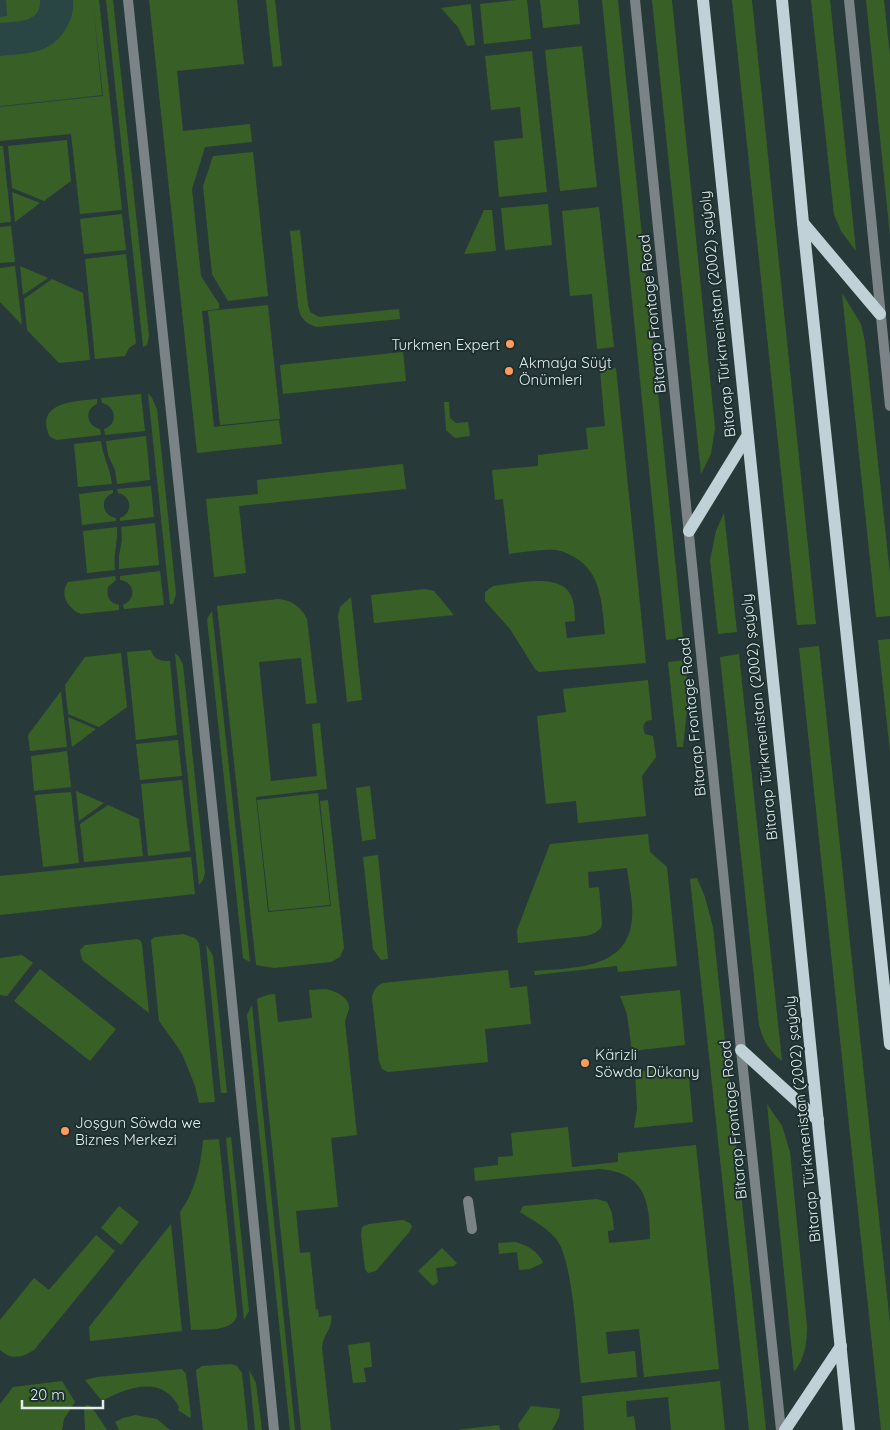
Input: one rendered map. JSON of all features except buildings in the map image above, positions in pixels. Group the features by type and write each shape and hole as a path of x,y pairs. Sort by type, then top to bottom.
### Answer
{"main road":[{"name":"Bitarap Türkmenistan (2002) şaýoly","path":"703,0 746,438 849,1430"},
{"path":"782,0 803,223 890,1044"},
{"path":"803,223 880,314"},
{"path":"689,531 746,438"},
{"path":"741,1050 818,1120"},
{"path":"783,1430 841,1346"}],"street":[{"path":"128,0 223,911 274,1430"},
{"name":"Bitarap Frontage Road","path":"635,0 741,1050 783,1430"},
{"path":"849,0 890,406"},
{"path":"468,1201 472,1229"}],"shaded area":[{"path":"0,0 92,0 102,96 0,107"}],"green space":[{"path":"6,0 40,0 40,8 33,17 21,21 0,23 0,17 7,16"},
{"path":"73,0 99,0 122,210 80,214 71,134 0,141 0,107 103,96 93,4 102,95 0,106 0,56 37,51 52,44 59,38 69,23"},
{"path":"106,0 113,0 149,336 147,345 143,347"},
{"path":"149,0 237,0 244,64 177,71 183,131 250,124 252,142 205,147 192,189 201,276 219,304 219,309 202,311 214,427 279,420 282,444 197,453"},
{"path":"266,0 275,0 282,66 273,67"},
{"path":"527,0 531,39 484,44 480,4"},
{"path":"540,0 578,0 580,24 543,28"},
{"path":"602,0 618,0 683,638 666,640"},
{"path":"652,0 672,0 715,428 711,454 701,474"},
{"path":"732,0 752,0 816,624 797,625"},
{"path":"811,0 830,0 856,251 841,231 834,215"},
{"path":"866,0 884,0 890,56 890,236"},
{"path":"471,4 475,45 467,46 458,27 441,8"},
{"path":"582,46 597,187 560,191 545,50"},
{"path":"532,51 547,192 499,197 494,141 523,138 520,107 491,110 485,56"},
{"path":"67,140 71,181 44,201 12,188 8,146"},
{"path":"0,146 3,146 11,222 0,223"},
{"path":"253,152 268,296 228,301 212,274 203,186 213,156"},
{"path":"12,192 40,203 15,222"},
{"path":"548,204 552,245 505,250 501,208"},
{"path":"599,207 614,347 597,349 592,294 570,296 562,211"},
{"path":"484,210 492,210 496,251 464,254"},
{"path":"122,214 126,250 84,254 80,219"},
{"path":"11,226 15,262 0,263 0,227"},
{"path":"300,230 310,312 319,317 399,309 400,319 317,327 307,322 300,314 298,306 290,231"},
{"path":"126,254 136,343 129,348 125,356 95,359 85,259"},
{"path":"15,266 22,325 0,302 0,268"},
{"path":"20,266 48,278 23,295"},
{"path":"52,279 83,293 90,360 59,363 27,330 24,299"},
{"path":"842,293 861,324 865,342 890,574 890,616 876,617"},
{"path":"268,305 280,419 220,425 208,311"},
{"path":"403,352 406,381 283,394 280,365"},
{"path":"616,368 646,663 539,672 535,669 510,629 485,601 485,592 493,586 535,581 556,583 564,587 573,600 575,621 565,622 567,638 605,634 599,591 590,571 583,563 566,553 556,550 544,550 509,554 503,499 495,500 492,470 538,466 538,455 588,449 586,428 605,426 600,370"},
{"path":"148,393 157,409 176,594 173,604 170,604"},
{"path":"141,394 145,431 105,435 104,429 112,423 114,415 107,405 102,403 101,398"},
{"path":"97,399 97,404 90,410 88,417 92,425 100,429 101,435 57,440 50,437 47,425 48,417 52,410 68,403"},
{"path":"444,402 449,402 450,418 456,423 468,422 470,436 455,438 446,430"},
{"path":"146,436 150,480 117,484 115,470 108,455 106,441"},
{"path":"101,441 112,484 78,487 74,444"},
{"path":"403,464 406,489 239,506 246,573 214,577 206,499 258,494 257,480"},
{"path":"151,486 154,517 120,521 120,518 127,512 129,504 126,497 118,493 117,489"},
{"path":"113,490 113,493 106,499 104,507 111,517 116,518 116,521 82,525 79,494"},
{"path":"724,513 737,632 718,634 710,560 716,531"},
{"path":"155,523 159,565 119,569 122,540 121,527"},
{"path":"117,527 115,570 87,573 83,531"},
{"path":"160,571 164,605 124,609 123,605 131,599 132,591 129,584 120,580 120,576"},
{"path":"115,576 116,580 108,587 107,593 111,601 119,605 119,610 81,614 72,609 66,601 64,591 68,582"},
{"path":"425,589 434,591 454,615 374,623 371,595"},
{"path":"351,597 362,700 347,702 338,616 340,607"},
{"path":"278,599 296,605 307,619 317,703 306,704 301,658 259,662 271,781 317,776 312,724 320,723 327,789 256,797 268,912 331,906 320,801 328,800 344,948 340,957 331,962 274,968 256,965 217,606"},
{"path":"212,611 250,962 243,958 207,619"},
{"path":"890,639 890,752 878,640"},
{"path":"819,646 890,1324 890,1430 881,1430 799,648"},
{"path":"151,650 158,659 170,661 177,735 136,740 127,652"},
{"path":"121,653 127,707 99,727 68,714 65,685 85,657"},
{"path":"175,653 183,665 205,873 199,885"},
{"path":"739,654 782,1061 767,1045 759,1025 720,657"},
{"path":"686,660 688,700 683,747 677,747 668,662"},
{"path":"648,680 652,720 644,724 644,729 645,734 653,736 656,757 642,776 646,816 578,823 576,801 546,804 537,716 566,712 563,689"},
{"path":"61,691 67,747 30,751 28,735"},
{"path":"68,717 96,729 72,747"},
{"path":"178,740 182,776 140,780 136,744"},
{"path":"67,751 71,787 34,791 31,756"},
{"path":"182,780 190,851 148,856 141,784"},
{"path":"370,786 376,839 362,841 356,788"},
{"path":"76,791 104,803 79,821"},
{"path":"71,792 79,863 43,867 35,795"},
{"path":"318,793 330,905 269,911 257,800"},
{"path":"108,805 139,819 143,856 84,862 80,824"},
{"path":"648,834 650,852 667,867 677,966 618,972 617,966 535,975 534,971 578,967 606,959 617,951 626,940 632,919 627,868 588,872 589,888 599,887 601,928 595,933 586,936 518,943 517,930 550,844"},
{"path":"378,855 388,959 381,960 373,949 363,857"},
{"path":"191,857 195,894 0,915 0,876"},
{"path":"697,878 705,897 713,927 766,1430 749,1430 690,879"},
{"path":"183,934 195,938 199,943 215,1102 199,1103 195,1086 183,1056 159,1021 151,940 155,937"},
{"path":"137,939 142,944 149,1013 82,960 80,950 85,945"},
{"path":"206,944 213,956 227,1093 221,1093"},
{"path":"22,955 33,963 7,996 0,995 0,958"},
{"path":"40,969 116,1029 90,1061 14,1001"},
{"path":"508,970 510,988 527,986 531,1024 485,1029 488,1062 388,1072 382,1069 379,1061 372,998 378,986 383,983"},
{"path":"326,989 341,995 349,1005 345,1021 357,1135 331,1138 338,1207 296,1211 300,1253 310,1252 316,1310 318,1309 319,1317 331,1315 332,1319 322,1347 331,1430 301,1430 257,999 275,994 278,1022 312,1018 309,990"},
{"path":"680,990 685,1045 632,1051 627,1014 620,996"},
{"path":"252,1005 295,1430 290,1430 247,1015"},
{"path":"688,1067 693,1122 634,1128 637,1109 635,1072"},
{"path":"767,1104 782,1126 790,1152 807,1326 805,1350 794,1372"},
{"path":"568,1127 572,1167 618,1162 618,1153 696,1145 719,1369 644,1377 639,1329 606,1332 608,1354 635,1351 637,1377 581,1383 571,1287 563,1252 557,1240 549,1232 520,1212 523,1206 597,1199 607,1202 612,1213 614,1230 608,1231 609,1243 650,1239 646,1201 641,1190 635,1182 626,1176 614,1171 599,1169 475,1181 474,1168 498,1165 498,1157 513,1156 511,1133"},
{"path":"231,1137 249,1311 244,1320 226,1138"},
{"path":"219,1139 237,1316 230,1325 218,1329 191,1330 180,1212 190,1196 196,1178 203,1140"},
{"path":"119,1206 139,1222 121,1245 101,1228"},
{"path":"403,1220 412,1226 410,1231 376,1271 368,1273 365,1269 361,1235 362,1227 369,1224"},
{"path":"171,1224 182,1331 90,1341 89,1327"},
{"path":"96,1235 115,1251 34,1350 25,1355 12,1357 0,1350 0,1320 34,1278 49,1290"},
{"path":"515,1242 532,1250 543,1263 530,1269 519,1270 517,1252 499,1254 498,1243"},
{"path":"442,1248 457,1263 454,1266 436,1268 438,1282 433,1286 418,1271"},
{"path":"370,1342 372,1367 364,1368 366,1382 353,1383 348,1345"},
{"path":"231,1364 237,1366 242,1373 248,1430 203,1430 196,1370 202,1366"},
{"path":"182,1369 186,1374 190,1418 178,1410 179,1407 172,1397 163,1390 153,1387 132,1388 102,1401 85,1380 97,1377"},
{"path":"249,1370 256,1383 262,1430 255,1430"},
{"path":"62,1381 75,1402 64,1419 62,1430 0,1430 0,1404 13,1387"},
{"path":"720,1381 725,1430 671,1430 668,1397 626,1401 627,1417 634,1416 636,1430 584,1430 582,1396"},
{"path":"87,1405 91,1406 107,1430 85,1430 84,1407"},
{"path":"531,1406 560,1409 559,1417 552,1430 520,1430 518,1425"},
{"path":"135,1415 157,1419 170,1430 119,1430 115,1422"},
{"path":"499,1425 500,1430 456,1430"}],"place":[{"name":"Turkmen Expert","path":"510,344"},
{"name":"Akmaýa Süýt Önümleri","path":"509,371"},
{"name":"Kärizli Söwda Dükany","path":"585,1063"},
{"name":"Joşgun Söwda we Biznes Merkezi","path":"65,1131"}]}
